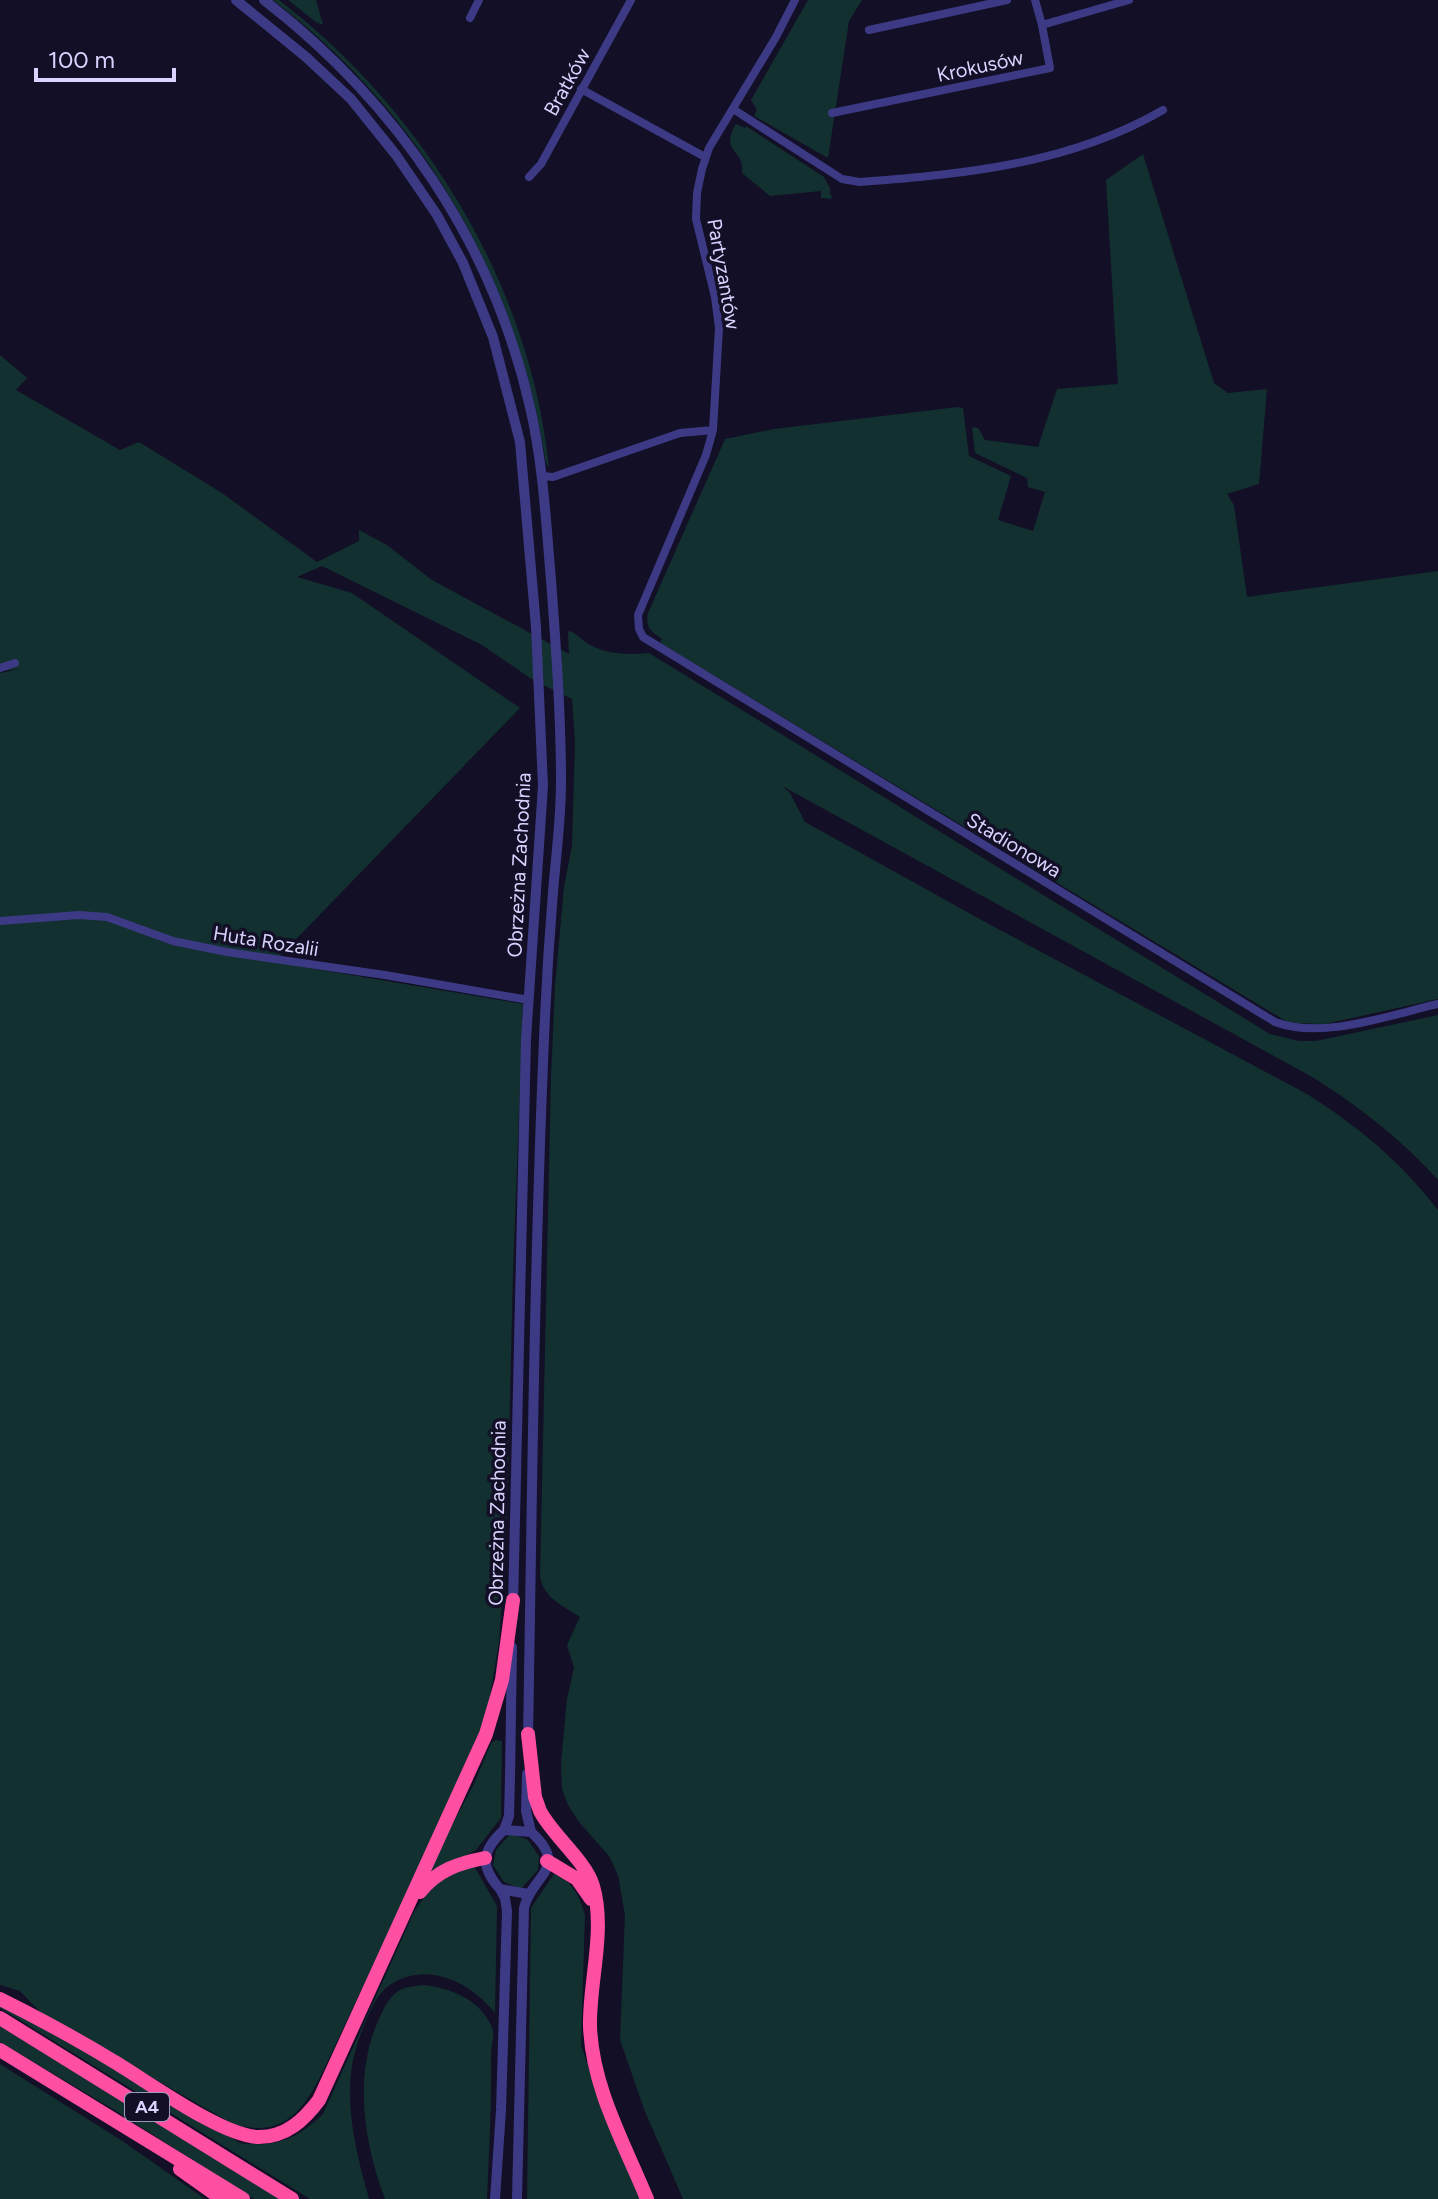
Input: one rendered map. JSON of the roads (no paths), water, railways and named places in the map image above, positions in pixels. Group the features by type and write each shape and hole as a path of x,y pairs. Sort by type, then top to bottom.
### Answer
{"highway":[{"path":"0,1999 233,2133 273,2136 298,2124 319,2100 486,1734 502,1680 513,1600"},
{"path":"528,1734 535,1797 540,1811 593,1886 597,1932 590,2023 593,2061 601,2089 647,2199"},
{"path":"401,1920 422,1888 434,1876 462,1863 485,1858"},
{"path":"547,1861 577,1879 595,1907"},
{"name":"A4","path":"0,2018 292,2199"},
{"name":"A4","path":"0,2050 243,2199"},
{"path":"72,2092 222,2199"}],"street":[{"name":"Obrzeżna Zachodnia","path":"236,0 306,57 351,99 417,183 463,263 493,337 517,431 525,488 536,627 543,799 529,1000 518,1312 509,1816 504,1830"},
{"name":"Obrzeżna Zachodnia","path":"264,0 311,39 363,89 410,145 453,209 486,274 509,334 530,405 542,476 555,634 561,786 544,1039 534,1313 526,1811 531,1832"},
{"path":"470,18 479,0"},
{"name":"Bratków","path":"529,177 541,164 631,0"},
{"name":"Partyzantów","path":"650,585 706,455 713,430 719,328 715,297 696,219 697,193 705,157 795,0"},
{"path":"869,30 1007,0"},
{"path":"1035,0 1042,25 1129,0"},
{"name":"Krokusów","path":"832,113 1050,68 1042,25"},
{"path":"581,89 705,157"},
{"path":"733,109 842,179 860,182 975,171 1040,159 1103,139 1140,124 1163,110"},
{"path":"542,476 553,477 680,433 713,430"},
{"name":"Stadionowa","path":"650,585 637,622 643,637 649,642 1275,1022 1314,1030 1438,1004"},
{"path":"0,668 15,663"},
{"name":"Huta Rozalii","path":"0,921 79,915 107,917 173,941 227,952 529,1000"},
{"path":"495,2199 507,1911 505,1898 487,1872 485,1858 504,1830 531,1832 542,1844 547,1861 547,1872 528,1894 523,1920 517,2199"},
{"path":"500,1889 528,1894"}]}
